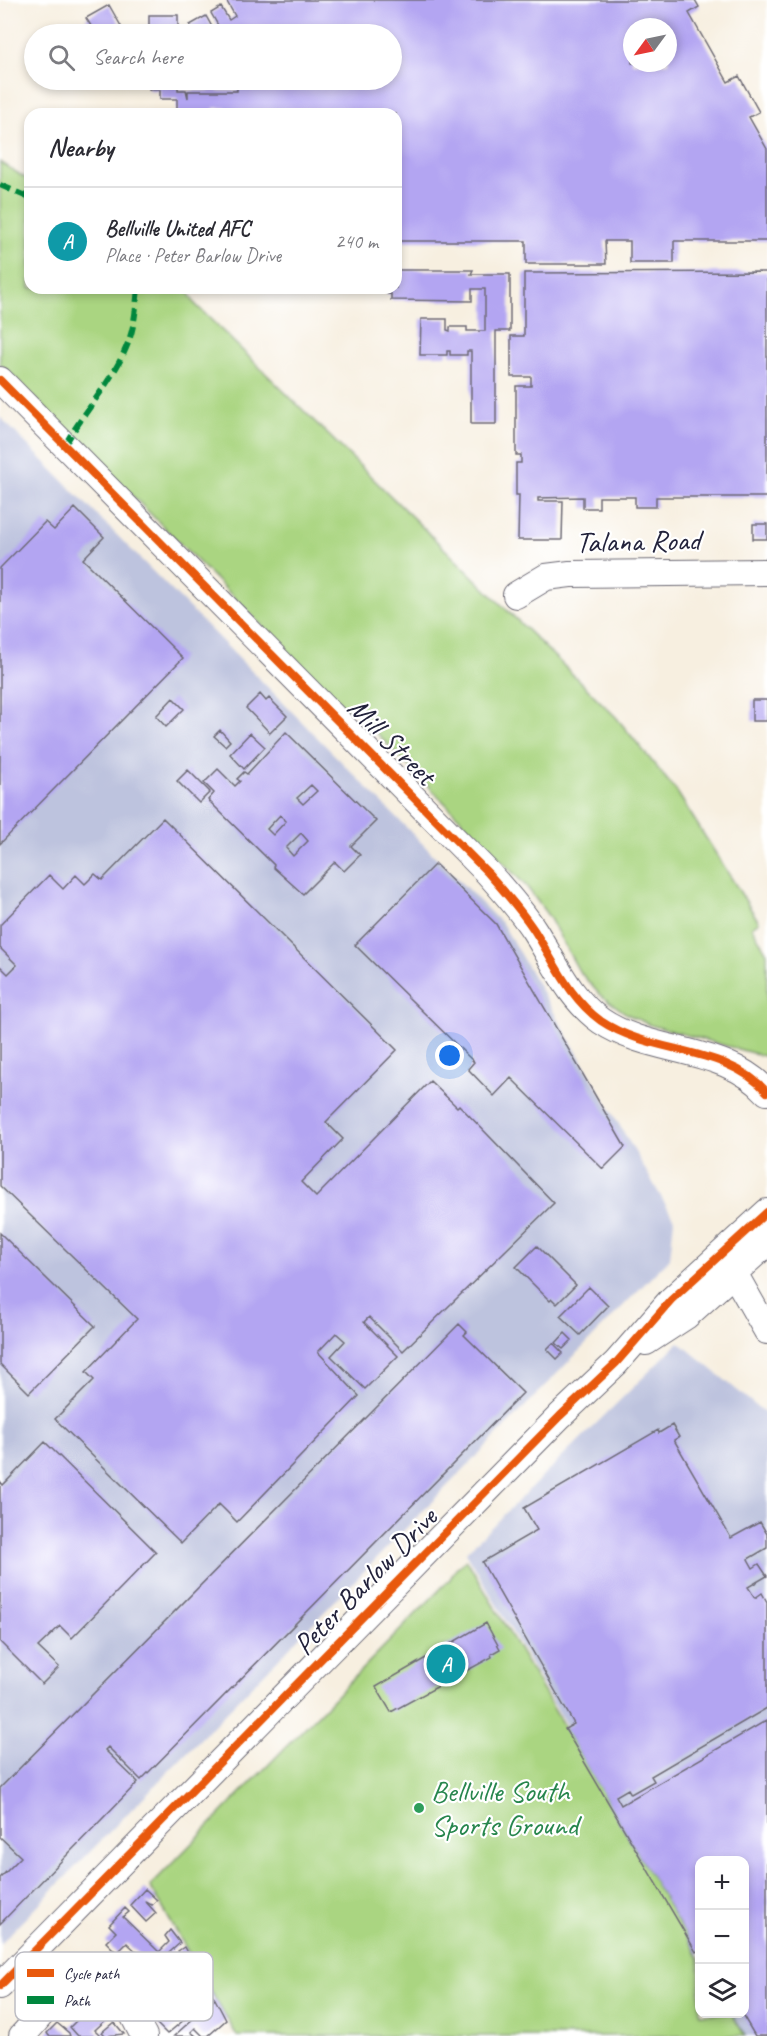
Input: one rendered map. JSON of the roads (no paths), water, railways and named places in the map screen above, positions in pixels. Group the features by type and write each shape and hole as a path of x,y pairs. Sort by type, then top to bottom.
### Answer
{"street":[{"name":"Mill Street","path":"0,380 488,873 528,921 562,979 581,1004 618,1031 714,1059 742,1072 767,1092"},
{"name":"Talana Road","path":"516,595 546,577 570,574 767,572"},
{"name":"Peter Barlow Drive","path":"33,1952 560,1416 616,1363 672,1300 767,1212"},
{"name":"Peter Barlow Drive","path":"616,1363 686,1316 767,1243"},
{"path":"734,1273 767,1331"},
{"name":"Peter Barlow Drive","path":"0,1986 15,1971"},
{"path":"22,2036 36,2021"},
{"path":"135,2021 144,2036"}],"place":[{"name":"Bellville United AFC","path":"446,1664"},
{"name":"Bellville South Sports Ground","path":"419,1808"}]}
